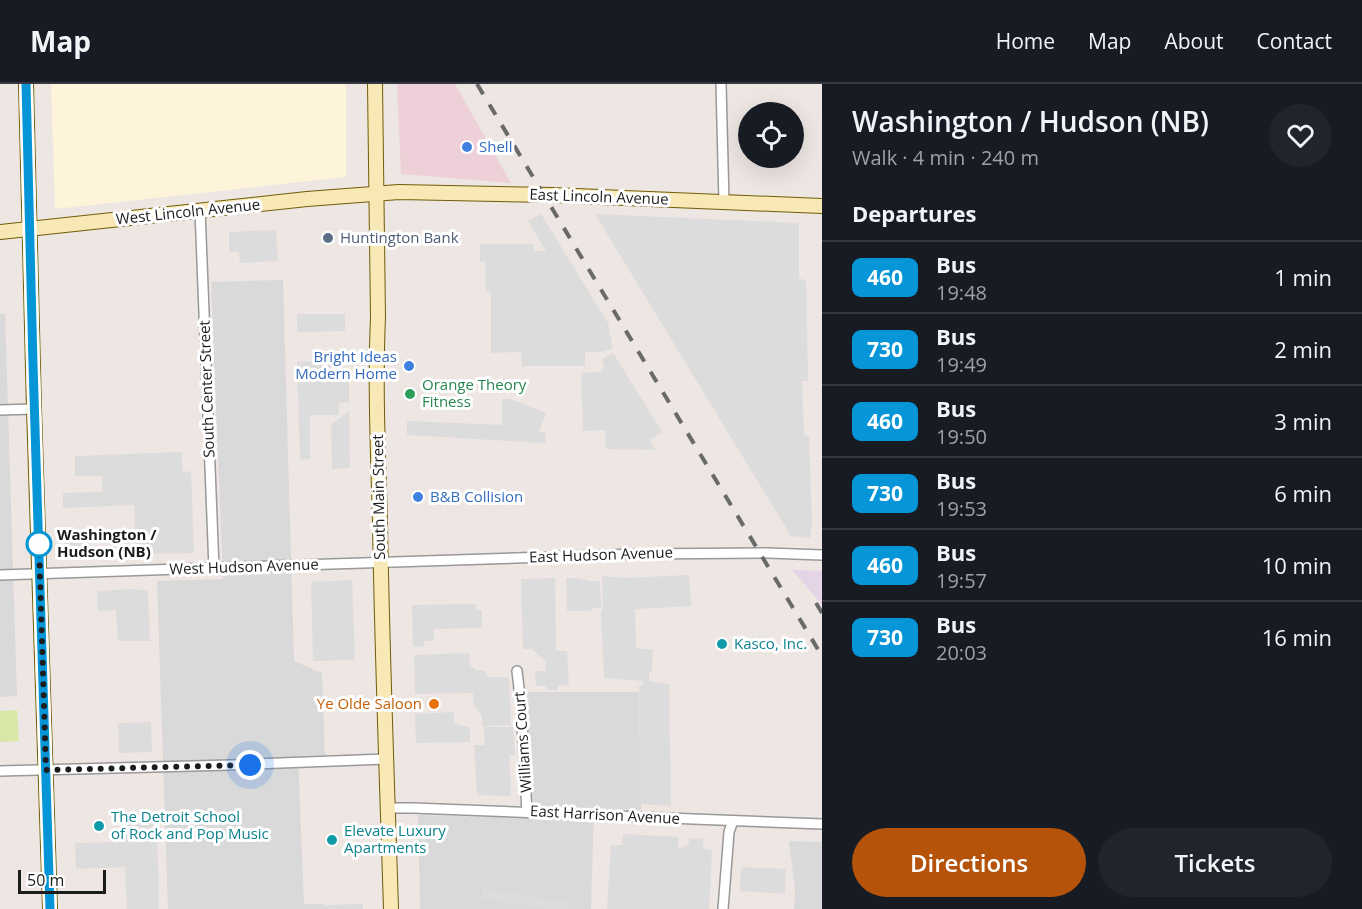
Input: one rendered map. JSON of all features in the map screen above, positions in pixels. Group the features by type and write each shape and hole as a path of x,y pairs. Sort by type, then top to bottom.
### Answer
{"main road":[{"path":"26,84 50,909"},
{"name":"South Main Street","path":"375,84 380,562 391,909"},
{"name":"East Lincoln Avenue","path":"376,193 433,191 822,206"},
{"name":"West Lincoln Avenue","path":"0,232 376,193"}],"street":[{"path":"721,84 724,202"},
{"name":"South Center Street","path":"200,210 214,569"},
{"path":"0,410 34,409"},
{"name":"East Hudson Avenue","path":"380,562 672,553 822,555"},
{"name":"West Hudson Avenue","path":"0,575 380,562"},
{"name":"Williams Court","path":"517,671 527,812"},
{"path":"0,771 386,759"},
{"name":"East Harrison Avenue","path":"388,808 822,824"},
{"path":"723,909 729,832 733,821"}],"shaded area":[{"path":"51,84 346,84 346,177 55,209"},
{"path":"397,84 455,84 511,183 401,174"},
{"path":"541,214 608,323 613,349 585,352 585,366 522,366 521,352 491,353 491,292 486,291 485,261 480,261 480,244 533,244 534,251 546,251 528,221"},
{"path":"595,214 799,223 799,278 806,281 808,381 802,381 804,435 809,436 812,524 810,538 791,536"},
{"path":"276,230 278,261 240,263 239,252 229,252 229,232"},
{"path":"283,280 294,661 322,673 325,755 298,756 304,904 324,904 325,909 168,909 157,581 223,579 211,282"},
{"path":"0,314 5,314 17,696 0,697"},
{"path":"297,314 345,314 345,331 297,332"},
{"path":"613,353 662,432 650,440 656,450 606,449 605,430 583,431 581,373 600,372 604,368 602,359"},
{"path":"334,361 342,368 349,368 349,403 339,403 339,415 310,415 310,459 300,460 297,362"},
{"path":"502,399 510,399 546,413 539,431 546,433 545,443 407,435 407,421 502,425"},
{"path":"349,411 350,468 332,469 331,425"},
{"path":"182,452 182,471 191,472 194,553 136,554 134,505 63,508 63,493 102,492 102,476 75,476 75,456"},
{"path":"90,531 90,557 65,558 64,532"},
{"path":"792,570 822,571 822,605 819,601"},
{"path":"689,575 691,606 635,609 636,648 653,650 649,681 669,684 671,806 641,804 639,686 643,681 604,678 602,576 627,578"},
{"path":"555,578 556,651 567,651 569,685 558,686 558,690 547,690 546,686 536,686 535,671 546,671 546,662 532,649 523,649 521,579"},
{"path":"566,578 600,581 601,608 592,608 590,611 567,611"},
{"path":"352,580 355,660 313,661 311,582"},
{"path":"132,589 148,591 150,641 118,641 116,610 98,611 97,591"},
{"path":"476,604 476,610 482,610 482,627 434,629 434,641 424,641 424,646 413,647 412,605"},
{"path":"469,653 470,665 476,670 484,671 488,677 509,678 511,725 482,726 482,716 474,705 473,693 415,694 414,655"},
{"path":"526,692 639,692 641,810 594,808 591,909 420,909 418,815 534,818"},
{"path":"454,712 454,723 470,728 470,742 416,743 415,714"},
{"path":"151,722 152,752 119,753 118,723"},
{"path":"484,727 513,727 515,755 509,755 511,796 477,795 474,745 485,745"},
{"path":"153,814 153,820 157,823 159,909 127,909 125,867 76,869 75,843 124,842 124,815"},
{"path":"623,834 678,837 678,847 681,848 689,843 689,838 703,839 703,847 712,850 709,909 607,909 611,845 622,845"},
{"path":"789,841 822,842 822,909 794,909 795,890"},
{"path":"741,867 786,869 785,894 740,891"},
{"path":"482,889 568,902 568,909 551,909 482,899"},
{"path":"363,904 363,909 325,909 325,905"}],"green space":[{"path":"17,710 19,741 0,742 0,711"}],"railway":[{"path":"477,84 822,656"},
{"path":"816,603 822,613"}],"bus line":[{"name":"460","path":"26,84 50,909"}],"place":[{"name":"Shell","path":"467,147"},
{"name":"Huntington Bank","path":"328,238"},
{"name":"Bright Ideas Modern Home","path":"409,366"},
{"name":"Orange Theory Fitness","path":"410,394"},
{"name":"B&B Collision","path":"418,497"},
{"name":"Washington / Hudson (NB)","path":"39,544"},
{"name":"Kasco, Inc.","path":"722,644"},
{"name":"Ye Olde Saloon","path":"434,704"},
{"name":"The Detroit School of Rock and Pop Music","path":"99,826"},
{"name":"Elevate Luxury Apartments","path":"332,840"}],"route":[{"path":"39,544 46,770 250,765"}]}
